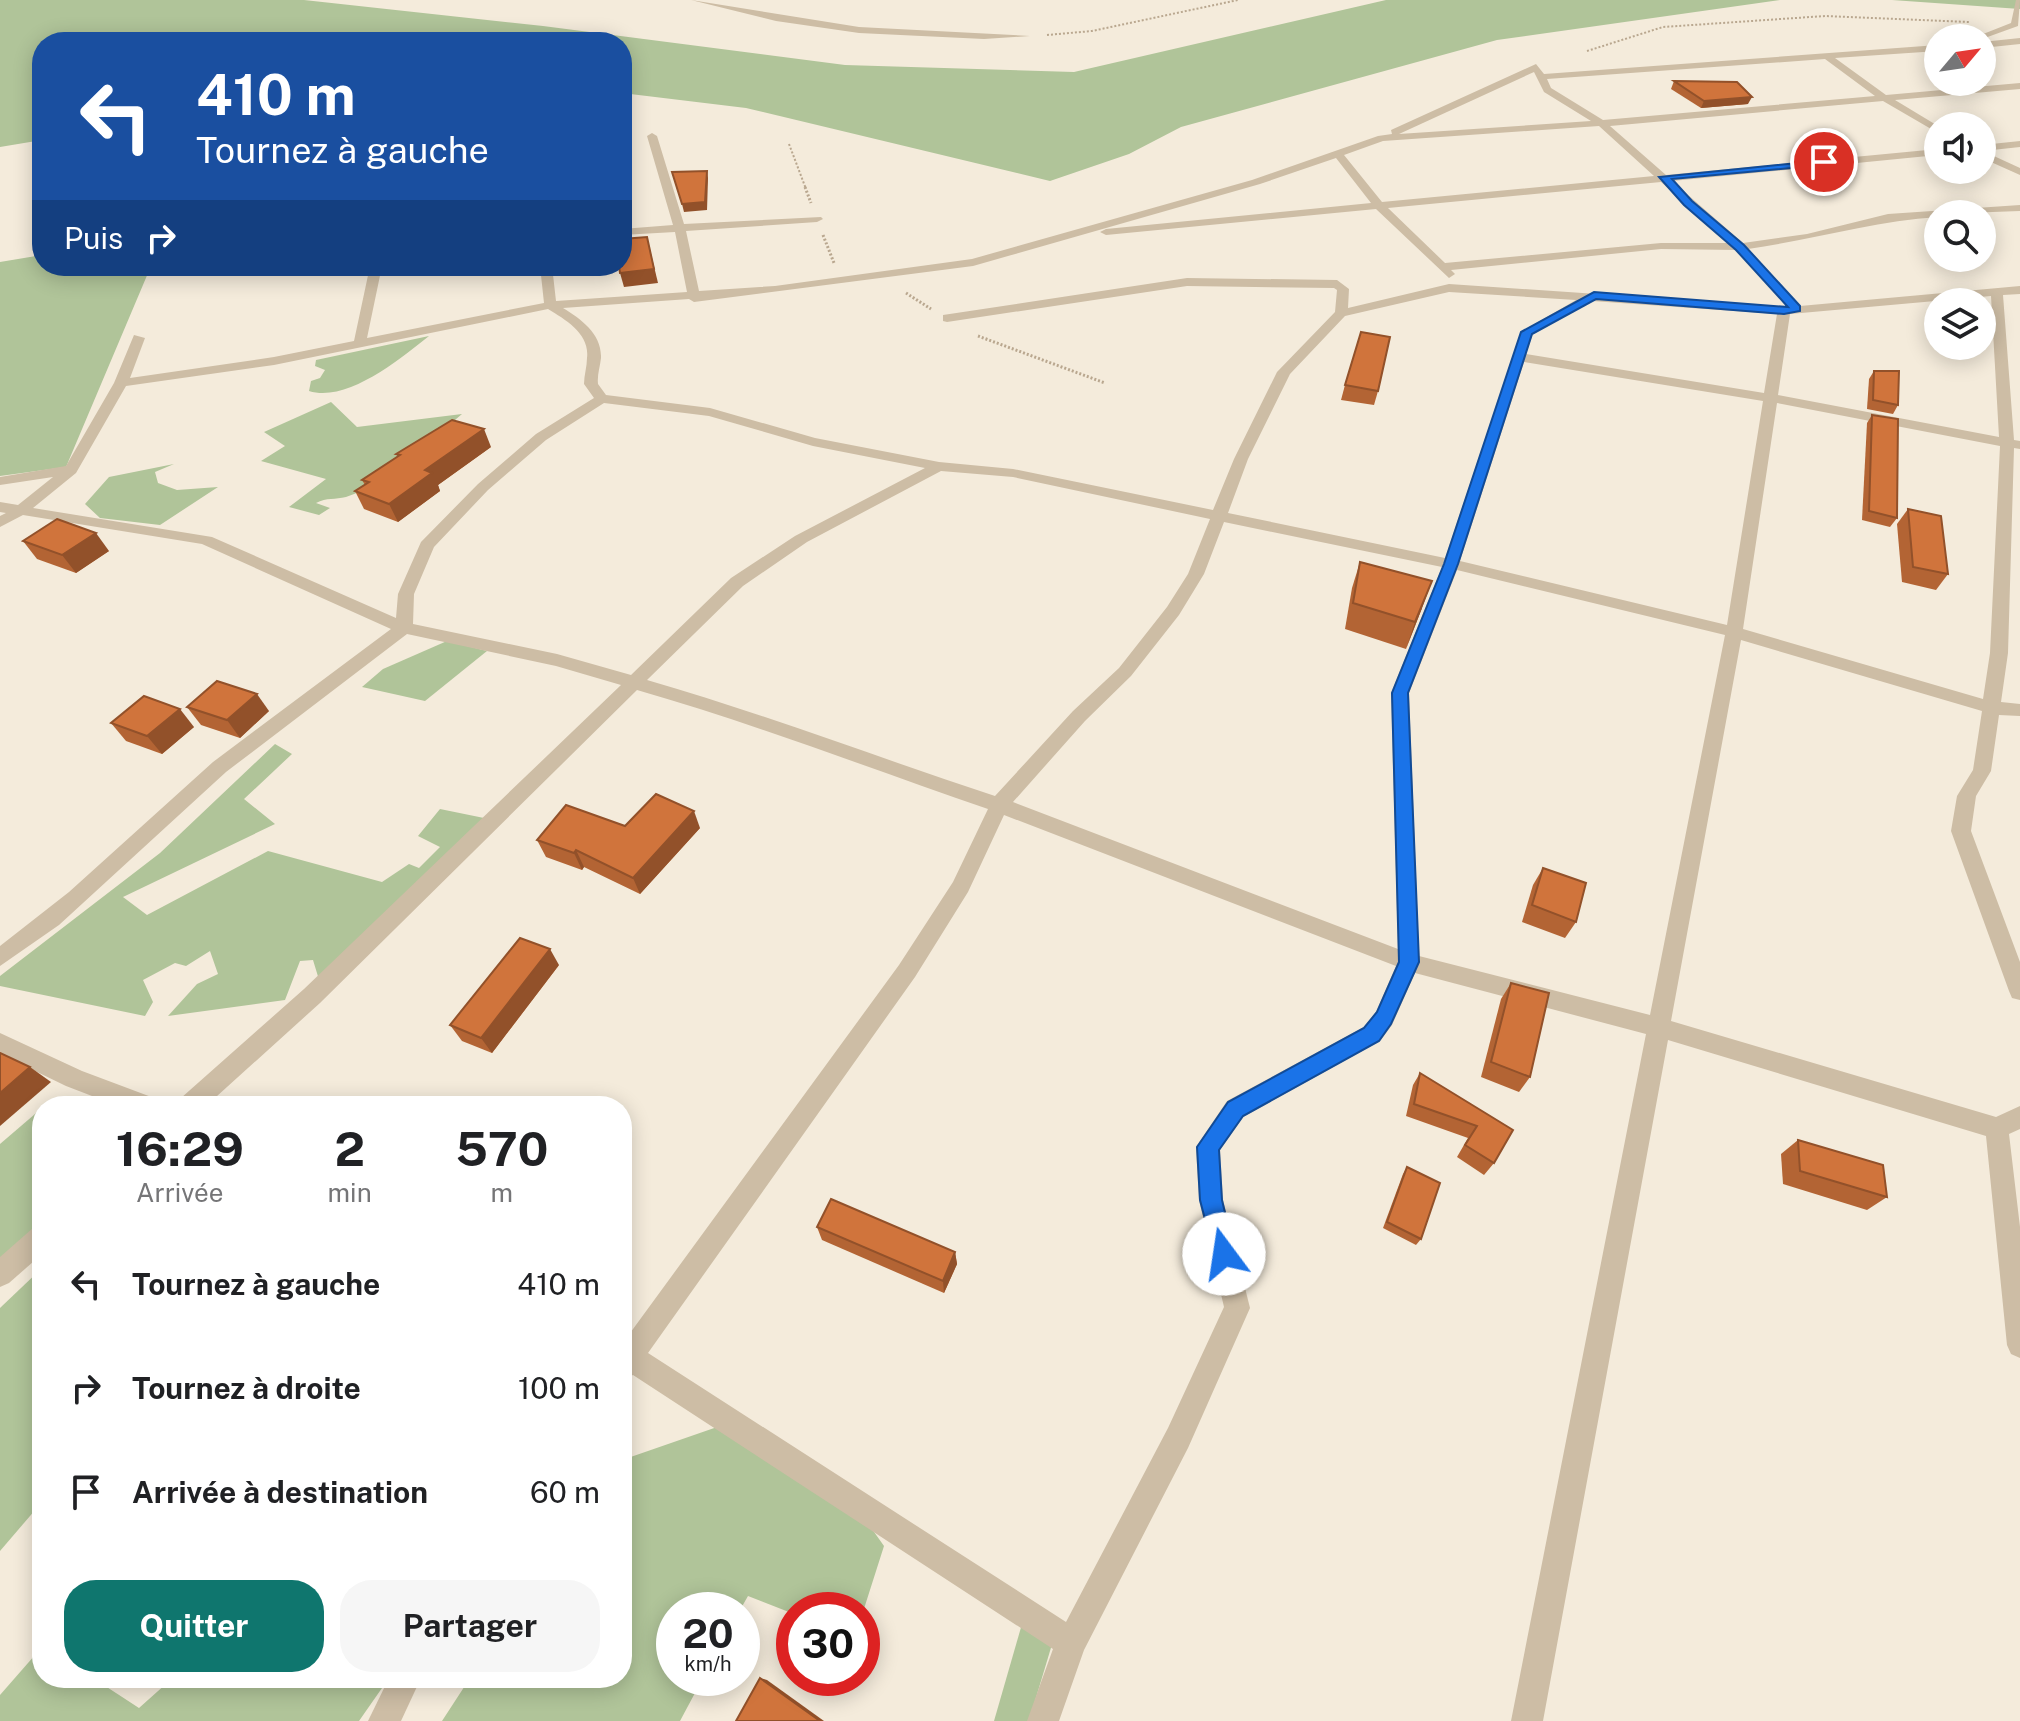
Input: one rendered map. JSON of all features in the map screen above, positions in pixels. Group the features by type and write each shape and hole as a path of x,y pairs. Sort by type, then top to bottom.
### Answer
{"street":[{"path":"695,0 766,17 858,30 1026,36"},
{"path":"1996,31 2015,24 2020,0"},
{"path":"1996,44 2020,41"},
{"path":"121,383 274,361 360,341 550,305 694,298 973,262 1256,182 1382,138 1538,72 1924,49"},
{"path":"1824,54 1882,97 1924,122"},
{"path":"1527,1721 1661,1028 1790,310 1740,247 1601,123 1547,90 1538,72"},
{"path":"1382,138 1601,123 2020,86"},
{"path":"652,136 679,226 694,298"},
{"path":"1996,148 2020,144"},
{"path":"1063,236 1924,153"},
{"path":"1338,154 1378,205 1466,288"},
{"path":"1996,159 2020,172"},
{"path":"1441,267 1661,246 1740,247 1807,237 1888,217 2020,208"},
{"path":"632,231 817,219"},
{"path":"360,341 374,276"},
{"path":"547,276 550,305"},
{"path":"947,318 1187,282 1218,281 1337,284 1343,289 1341,313"},
{"path":"632,1348 907,971 961,886 999,805 1079,716 1125,672 1173,611 1196,574 1217,518 1284,372 1341,313 1449,288 1790,310 2020,290"},
{"path":"1997,292 2014,444 1993,708 1982,771 1967,796 1961,831 2020,991"},
{"path":"1043,1721 1071,1643 1178,1438 1237,1308 1211,1200 1208,1147 1235,1109 1372,1034 1384,1018 1409,962 1400,693 1451,564 1527,332 1594,295"},
{"path":"550,305 577,322 590,339 594,355 591,384 602,399"},
{"path":"0,522 20,511 71,470 121,383 139,338"},
{"path":"1518,357 1772,398 2014,444"},
{"path":"0,957 51,919 194,788 404,628 406,594 427,545 483,487 541,437 602,399 710,412 813,442 939,466 1013,473 1217,518 1451,564 1734,632 1993,708 2020,710"},
{"path":"200,1096 312,996 737,582 801,539 939,466"},
{"path":"0,481 71,470"},
{"path":"0,507 206,540 404,628 557,660 630,684 749,716 855,757 999,805 1409,962 1661,1028 1997,1128 2020,1117"},
{"path":"0,1043 74,1079 119,1096"},
{"path":"1997,1128 2020,1345"},
{"path":"0,1274 32,1246"},
{"path":"632,1364 1071,1643"},
{"path":"384,1721 400,1688"}],"path":[{"path":"1026,36 1092,31 1238,0"},
{"path":"1538,72 1663,27 1825,16 2015,24"}],"green space":[{"path":"0,0 304,0 589,32 32,32 32,142 0,147"},
{"path":"1386,0 1780,0 1497,40 1181,127 1129,154 1050,181 746,108 632,94 632,37 845,65 1074,72"},
{"path":"1892,0 2020,0 2020,9"},
{"path":"32,257 32,276 147,276 66,467 0,476 0,262"},
{"path":"429,336 388,367 356,385 340,391 309,391 311,381 320,378 325,370 315,366 316,360"},
{"path":"331,402 357,427 462,414 408,461 378,482 346,497 316,503 330,508 319,515 289,507 326,479 261,461 285,446 264,432"},
{"path":"174,464 155,472 158,483 177,490 218,487 160,525 100,518 85,504 109,477"},
{"path":"447,641 487,651 425,701 362,687 383,669"},
{"path":"275,744 292,754 244,799 275,824 123,897 147,915 268,851 382,882 409,864 419,868 440,847 418,836 440,809 484,818 320,983 313,960 300,961 285,1000 168,1016 197,984 218,974 210,951 186,966 175,963 143,980 153,1002 145,1016 0,986 0,976 160,853"},
{"path":"32,1117 32,1234 0,1262 0,1144"},
{"path":"32,1278 32,1514 0,1551 0,1308"},
{"path":"720,1426 855,1505 884,1546 869,1592 776,1592 776,1607 760,1601 760,1592 656,1592 656,1696 693,1696 680,1721 442,1721 463,1688 632,1688 632,1457"},
{"path":"1028,1603 1053,1641 1029,1721 994,1721"},
{"path":"32,1658 32,1688 108,1688 139,1708 161,1688 382,1688 359,1721 0,1721 0,1695"}],"building":[{"path":"1674,81 1737,82 1752,97 1704,101"},
{"path":"707,171 705,202 682,204 672,172"},
{"path":"647,237 654,269 632,272 632,238"},
{"path":"1361,332 1390,337 1378,391 1345,385"},
{"path":"1874,371 1899,371 1898,405 1873,400"},
{"path":"1872,415 1898,419 1897,518 1869,511"},
{"path":"452,420 484,429 425,470 432,473 389,504 355,491 369,482 362,480 400,455 396,454"},
{"path":"1908,509 1941,516 1948,574 1913,567"},
{"path":"57,519 96,533 62,555 23,541"},
{"path":"1360,562 1432,581 1415,622 1353,603"},
{"path":"217,681 257,694 227,720 187,707"},
{"path":"144,696 180,709 147,736 111,723"},
{"path":"656,794 694,811 633,878 576,850 574,853 537,840 566,805 625,826"},
{"path":"1543,868 1586,883 1576,922 1532,905"},
{"path":"520,938 550,949 481,1038 450,1025"},
{"path":"1511,983 1549,993 1530,1077 1491,1062"},
{"path":"0,1053 30,1067 0,1093"},
{"path":"1420,1073 1513,1130 1494,1163 1465,1145 1477,1126 1414,1104"},
{"path":"1798,1140 1883,1165 1887,1197 1800,1171"},
{"path":"1407,1167 1440,1183 1421,1239 1387,1222"},
{"path":"831,1199 955,1252 943,1281 817,1227"},
{"path":"760,1678 776,1689 776,1696 785,1696 820,1721 736,1721 750,1696 760,1696"}],"route":[{"path":"1224,1254 1211,1200 1208,1147 1235,1109 1372,1034 1384,1018 1409,962 1400,693 1451,564 1466,510 1527,332 1594,295 1784,311 1796,309 1740,247 1688,203 1664,177 1824,162"}]}
